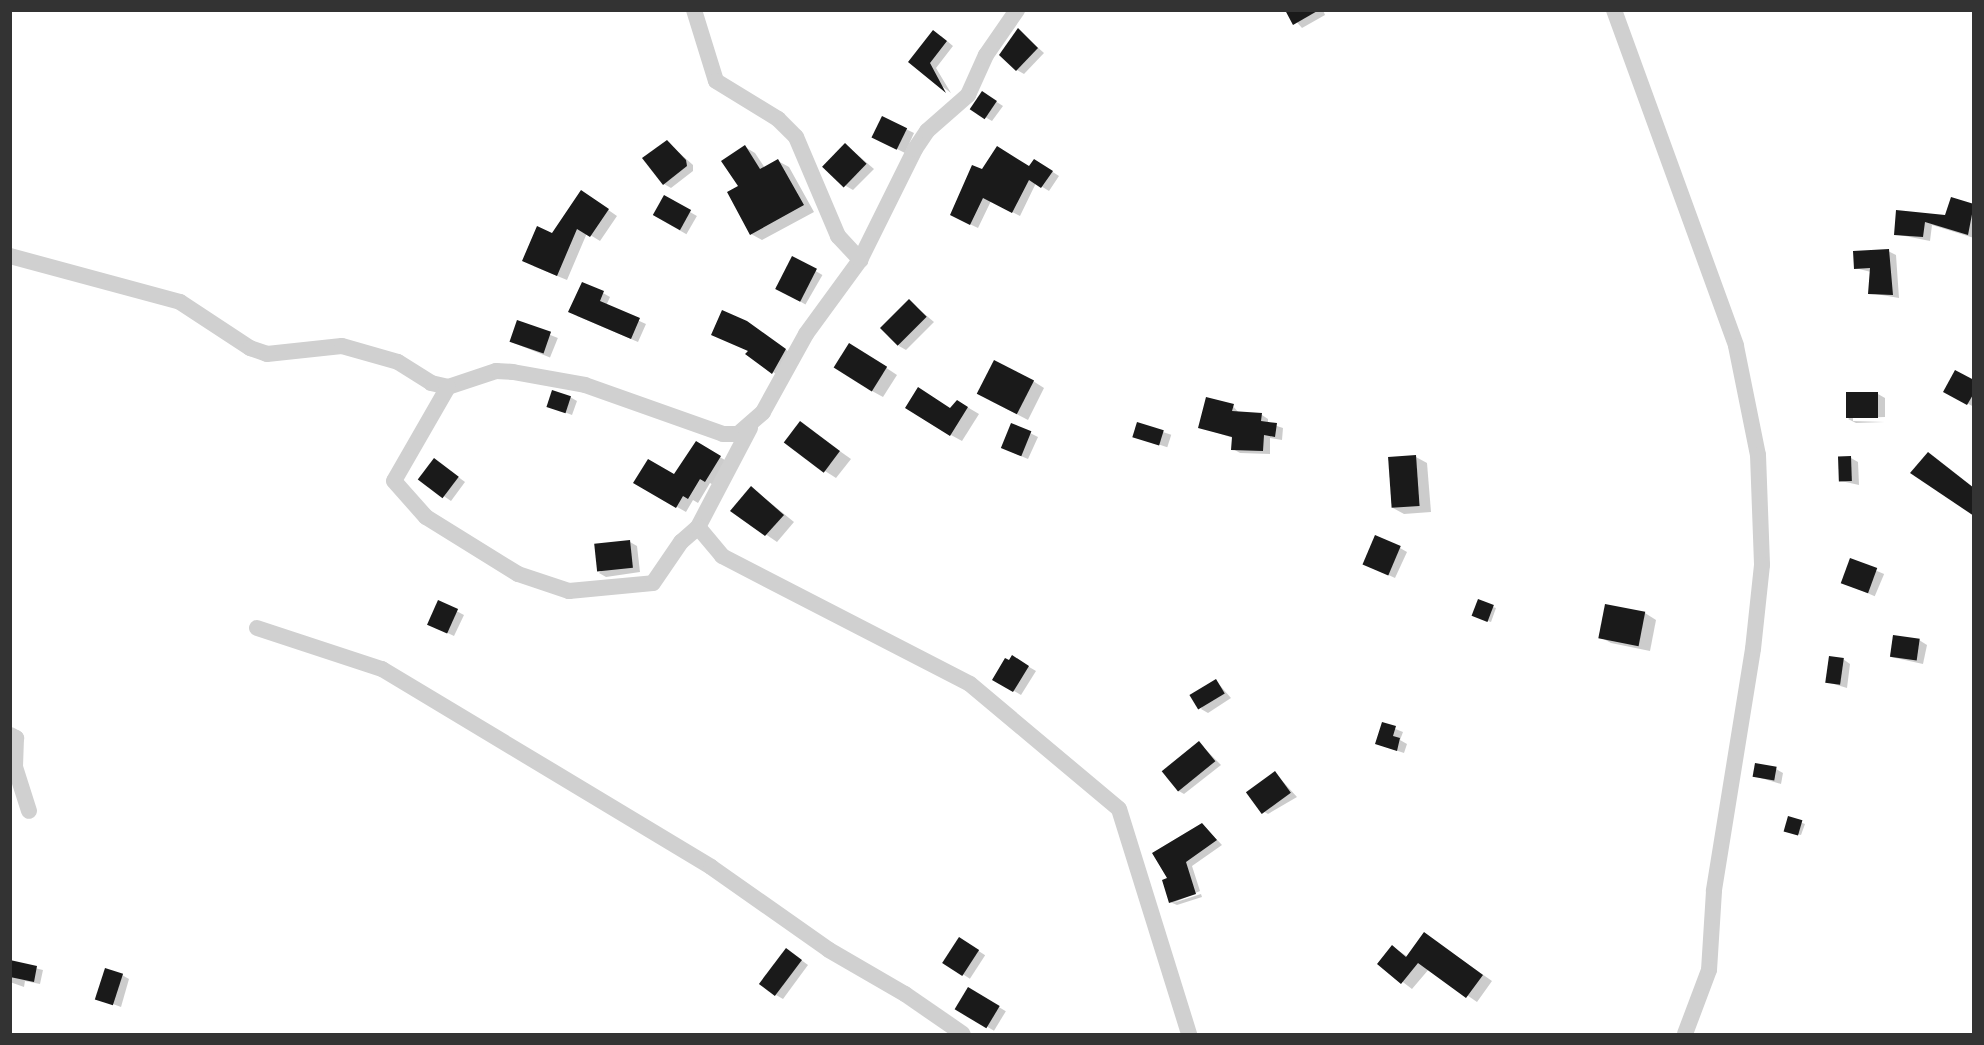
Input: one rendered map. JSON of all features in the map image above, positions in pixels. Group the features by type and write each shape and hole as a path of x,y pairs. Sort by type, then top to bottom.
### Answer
{"street":[{"path":"694,10 716,81 778,119 796,137 838,236 860,260"},
{"path":"448,387 394,481 426,517 518,574 569,591 653,583 681,542 698,527 750,428 763,412 806,334 860,260 915,149 927,131 968,95 986,56 1017,10"},
{"path":"1614,10 1736,346 1758,455 1762,565 1753,649 1714,891 1709,970 1685,1035"},
{"path":"10,256 180,302 250,348 267,354 280,356 342,346 398,362 431,382 448,387 496,371 513,372 585,385 723,434 738,434 750,428"},
{"path":"698,527 722,556 970,684 1119,810 1189,1035"},
{"path":"257,628 382,669 711,867 829,950 906,993 963,1035"},
{"path":"10,735 16,738 15,767 29,811"}],"building":[{"path":"1285,10 1319,10 1293,25"},
{"path":"1018,28 1038,48 1016,71 999,55"},
{"path":"933,30 947,41 930,63 946,93 908,62"},
{"path":"982,91 997,101 985,119 970,109"},
{"path":"882,116 907,128 897,150 871,138"},
{"path":"667,140 686,160 687,166 663,185 642,158"},
{"path":"845,143 867,164 844,188 822,167"},
{"path":"745,145 760,169 778,159 804,205 750,235 727,192 738,186 721,161"},
{"path":"997,146 1029,166 1034,159 1053,171 1041,188 1029,180 1012,213 983,198 970,225 950,215 972,165 982,169"},
{"path":"581,190 609,209 590,237 577,229 557,276 522,261 537,226 552,233"},
{"path":"664,195 691,210 680,230 653,215"},
{"path":"1951,197 1974,204 1968,235 1925,222 1923,237 1894,235 1896,210 1945,215"},
{"path":"1889,249 1893,295 1868,294 1870,268 1854,269 1853,251"},
{"path":"792,256 817,269 800,302 775,289"},
{"path":"582,282 604,291 600,301 640,318 631,339 568,312"},
{"path":"909,299 927,317 898,346 880,328"},
{"path":"722,310 747,321 786,349 772,374 745,354 748,351 711,335"},
{"path":"517,320 551,332 544,353 510,342"},
{"path":"849,343 887,367 872,391 834,368"},
{"path":"994,360 1034,380 1017,414 977,394"},
{"path":"1955,370 1974,380 1974,393 1967,405 1943,392"},
{"path":"918,387 950,408 957,400 968,407 950,436 905,408"},
{"path":"552,390 571,396 565,413 546,407"},
{"path":"1846,392 1878,392 1878,418 1846,418"},
{"path":"1206,397 1234,404 1232,411 1262,413 1261,421 1277,423 1275,437 1264,435 1263,451 1231,450 1232,437 1198,428"},
{"path":"800,421 840,451 824,473 784,443"},
{"path":"1137,422 1164,430 1159,445 1132,437"},
{"path":"1011,423 1031,431 1021,456 1001,448"},
{"path":"696,441 721,456 705,482 700,479 688,499 683,496 676,508 633,483 648,459 674,474"},
{"path":"1928,452 1974,488 1974,516 1910,473"},
{"path":"1416,455 1420,506 1392,508 1388,457"},
{"path":"1838,456 1851,456 1852,481 1839,481"},
{"path":"434,458 459,477 443,498 418,480"},
{"path":"751,486 784,515 765,536 730,511"},
{"path":"1375,535 1401,546 1388,575 1362,564"},
{"path":"630,540 633,568 597,572 594,544"},
{"path":"1850,558 1877,568 1868,593 1841,583"},
{"path":"1478,599 1494,605 1487,622 1472,616"},
{"path":"438,600 458,609 447,634 427,625"},
{"path":"1605,604 1645,612 1639,646 1598,638"},
{"path":"1893,635 1920,639 1917,661 1890,657"},
{"path":"1012,655 1029,666 1013,692 992,680 1005,658 1009,660"},
{"path":"1829,656 1844,658 1840,685 1825,683"},
{"path":"1216,679 1225,694 1198,710 1189,695"},
{"path":"1382,722 1396,726 1393,736 1400,738 1397,751 1375,744"},
{"path":"1199,741 1215,761 1178,791 1162,771"},
{"path":"1755,763 1777,767 1774,781 1753,777"},
{"path":"1275,771 1291,793 1262,814 1246,792"},
{"path":"1788,816 1802,820 1798,836 1784,831"},
{"path":"1202,823 1217,840 1186,862 1196,894 1169,903 1162,880 1167,878 1152,853"},
{"path":"1424,932 1483,975 1466,998 1418,963 1401,984 1377,964 1392,945 1406,957"},
{"path":"959,937 979,950 962,976 942,963"},
{"path":"786,948 802,960 775,996 759,984"},
{"path":"10,960 37,966 34,982 10,977"},
{"path":"105,968 123,974 113,1005 95,999"},
{"path":"968,987 1000,1006 986,1028 955,1009"}]}
